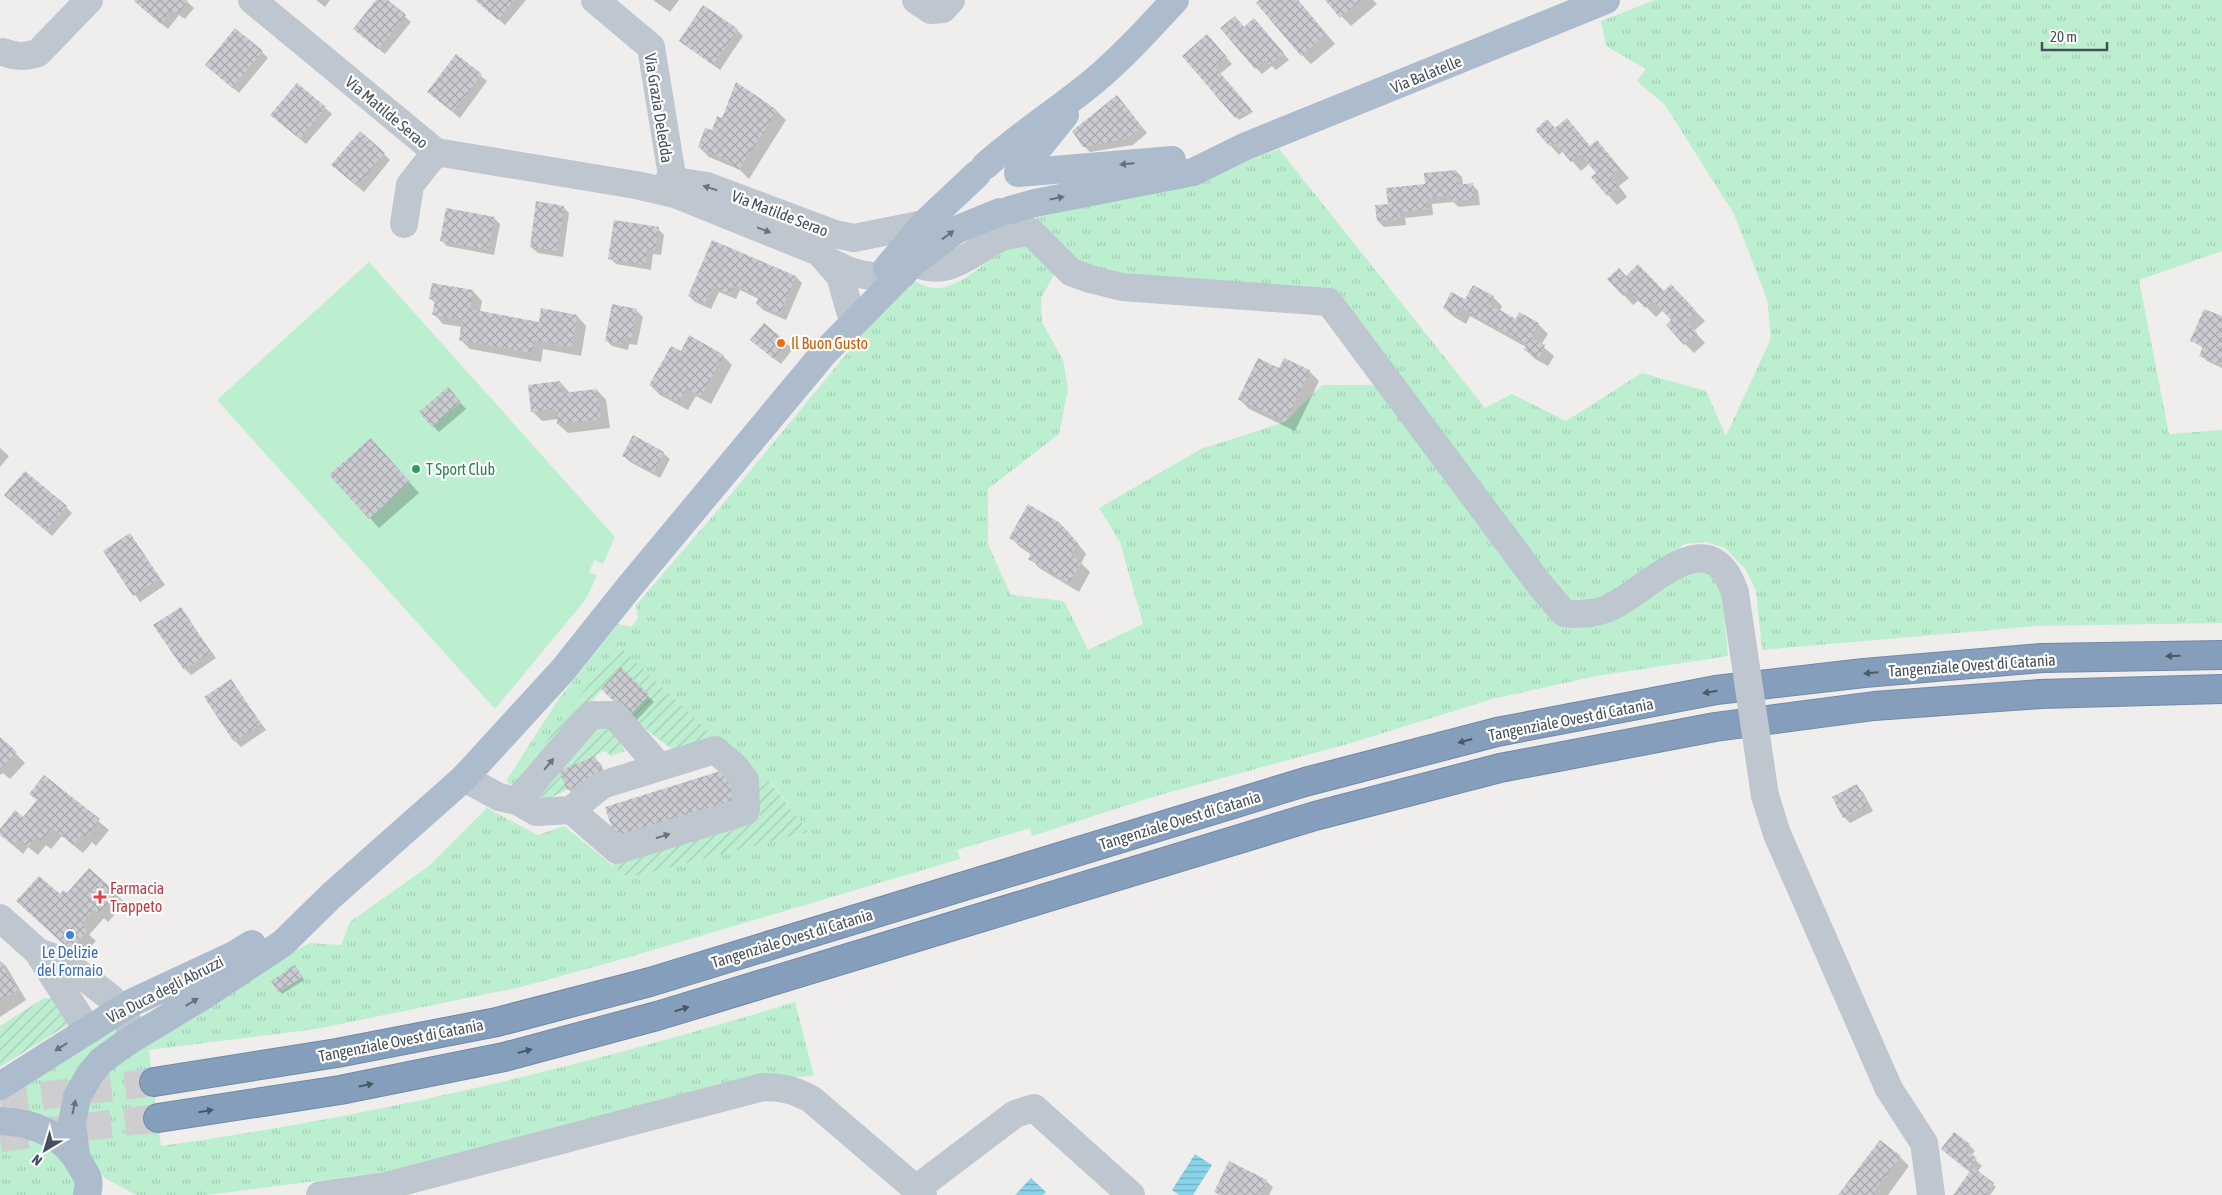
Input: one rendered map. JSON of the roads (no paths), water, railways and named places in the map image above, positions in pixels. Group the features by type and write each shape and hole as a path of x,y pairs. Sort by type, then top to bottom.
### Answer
{"highway":[{"name":"Tangenziale Ovest di Catania","path":"154,1082 337,1053 497,1022 650,982 1305,782 1496,732 1716,690 1864,673 2042,658 2222,655"},
{"name":"Tangenziale Ovest di Catania","path":"158,1118 340,1090 504,1057 657,1016 1315,816 1500,768 1715,727 1874,706 2041,694 2222,689"}],"main road":[{"path":"94,1190 76,1156 72,1123 77,1097 82,1084 95,1068 127,1042 203,996 283,943 332,896 464,778 563,670 630,586 824,353 894,278 924,224 1008,145 1093,82 1139,39 1175,0"},
{"name":"Via Balatelle","path":"1244,147 1606,0"},
{"path":"1018,173 1093,82"},
{"path":"1045,139 1046,151 1050,160 1062,170"},
{"path":"1018,173 1174,160 1244,147"},
{"path":"824,353 850,311 956,230 1005,211 1034,203 1193,172 1244,147"},
{"path":"1001,163 1013,168 1018,173 1021,179 1022,193 1020,200 1005,211 984,209 977,201 974,185 981,170 1001,163"},
{"name":"Via Duca degli Abruzzi","path":"0,1086 119,1010 234,955 332,896"},
{"path":"0,1120 18,1121 49,1133 76,1156"}],"street":[{"path":"3,52 26,57 38,53 89,0"},
{"name":"Via Matilde Serao","path":"252,0 436,152 636,185 707,186 835,234 854,238 924,224"},
{"name":"Via Grazia Deledda","path":"595,0 651,47 673,187"},
{"path":"916,0 930,10 943,8 951,0"},
{"path":"404,224 410,185 436,152"},
{"name":"Via Matilde Serao","path":"673,187 813,249 827,260 840,276 850,311"},
{"path":"827,260 864,275 894,278 926,268 948,267 1001,238 1031,232 1071,272 1122,287 1329,302 1540,585 1564,614 1594,613 1612,606 1678,564 1696,557 1712,559 1724,568 1730,577 1735,593 1764,796 1780,842 1889,1089 1924,1143 1931,1195"},
{"path":"854,238 875,257 879,266 894,278"},
{"path":"527,807 591,716 614,715 659,766"},
{"path":"464,778 499,797 527,807 571,810 617,850 746,811 745,780 734,766 715,750 527,807"},
{"path":"571,810 602,785"},
{"path":"0,918 37,951 88,1030"},
{"path":"37,951 63,961 111,998 129,1024 131,1031 127,1042"},
{"path":"320,1195 375,1190 763,1087 781,1087 793,1090 811,1099 919,1192 1014,1114 1034,1108 1131,1195"}],"water":[{"path":"1195,1154 1212,1165 1193,1195 1179,1195 1172,1190"},
{"path":"1031,1178 1046,1192 1043,1195 1015,1195"}],"tunnel":[{"path":"0,1101 154,1082"},
{"path":"0,1138 158,1118"}],"place":[{"name":"Il Buon Gusto","path":"781,343"},
{"name":"T Sport Club","path":"416,469"},
{"name":"Farmacia Trappeto","path":"100,897"},
{"name":"Le Delizie del Fornaio","path":"70,935"}]}
